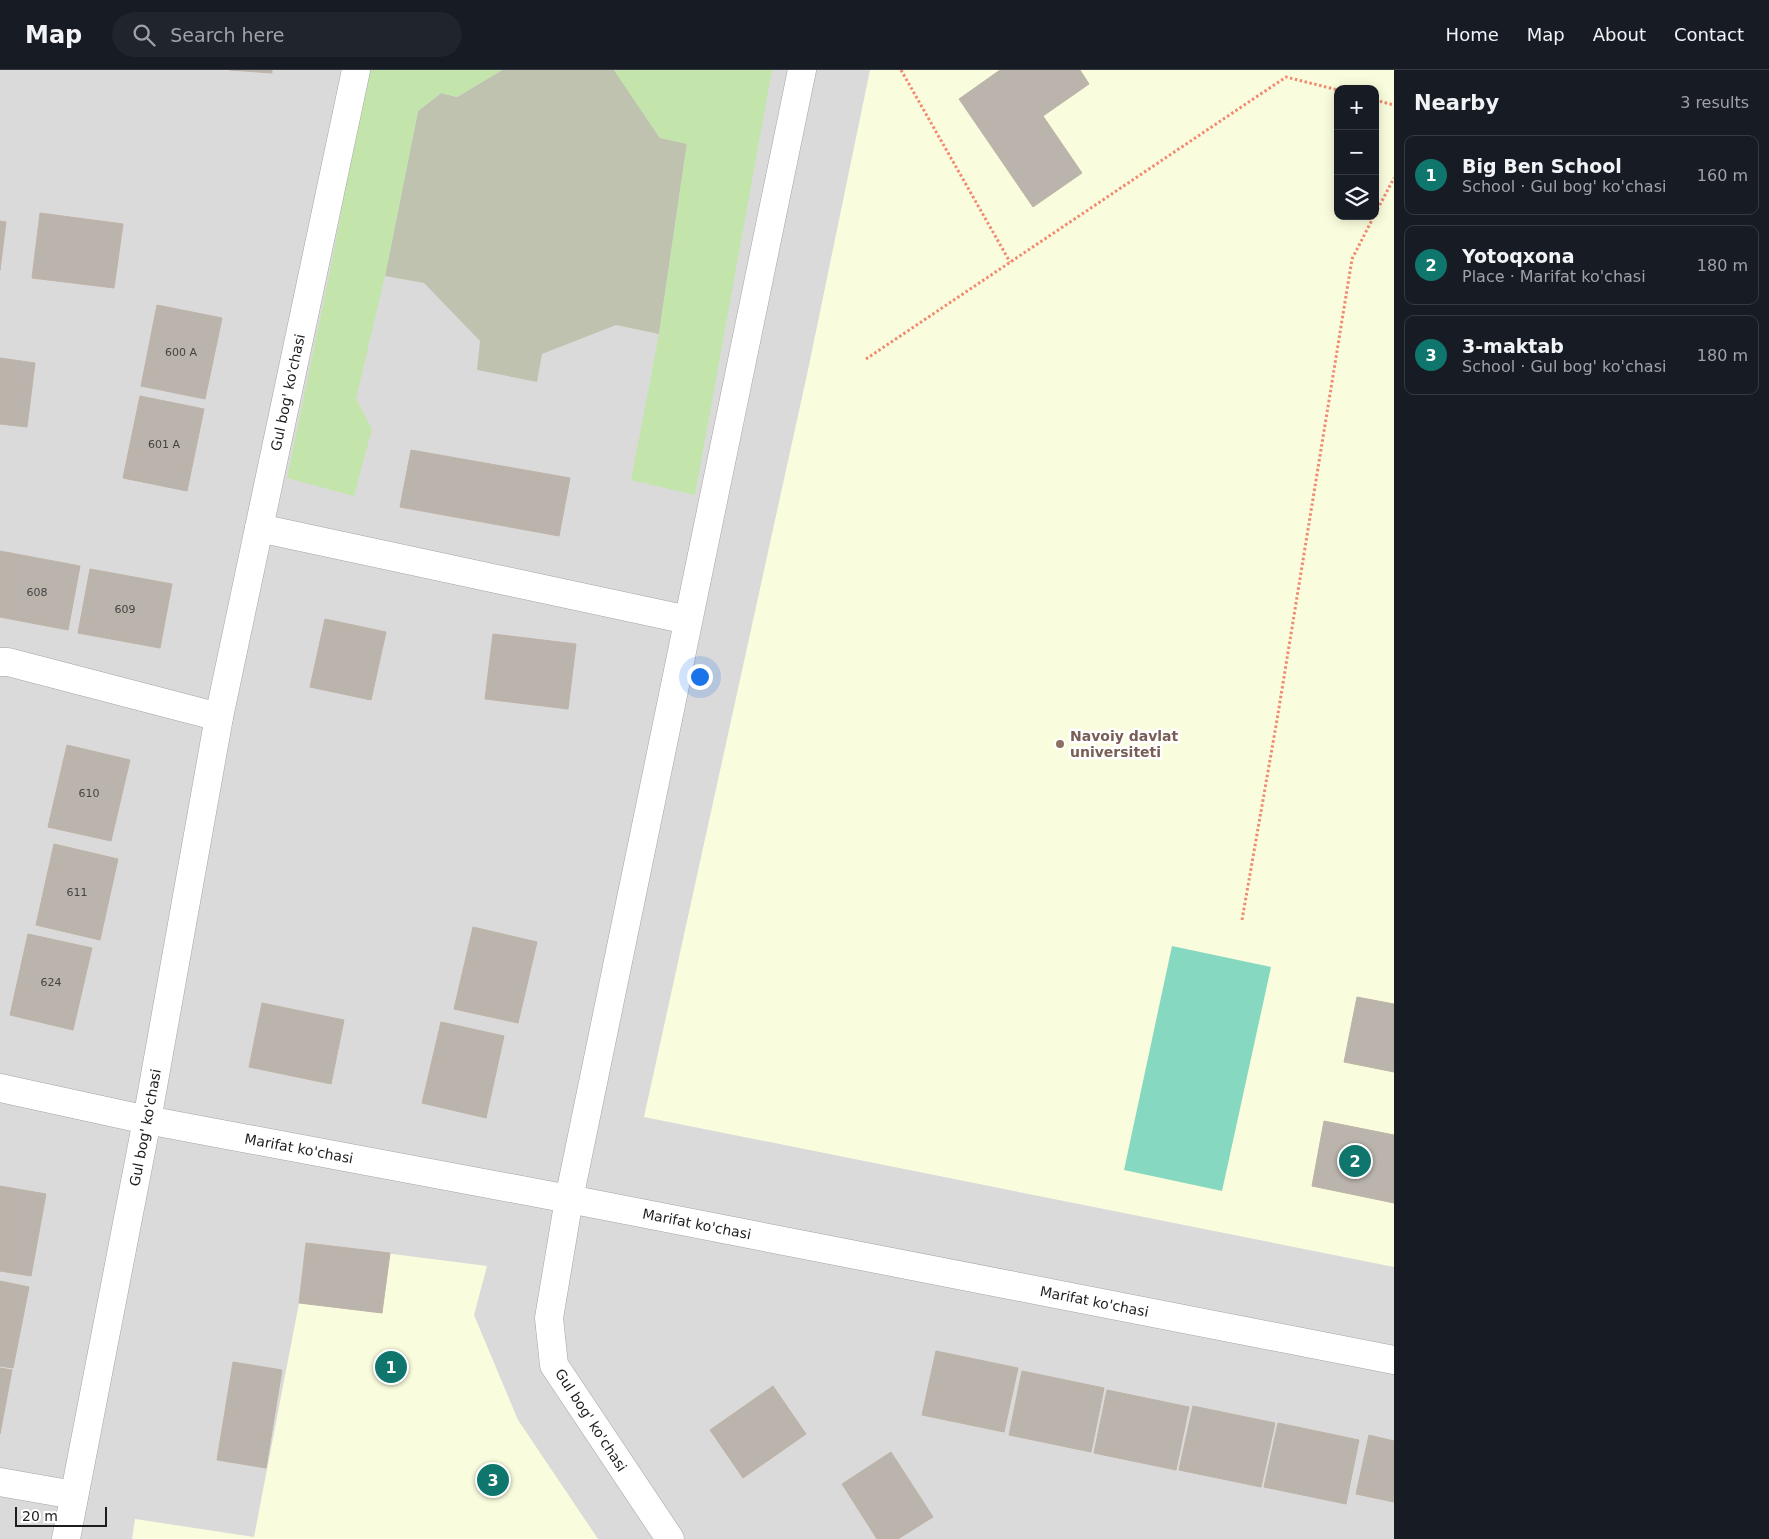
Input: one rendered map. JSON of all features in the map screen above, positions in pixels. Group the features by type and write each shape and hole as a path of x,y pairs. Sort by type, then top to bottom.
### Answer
{"street":[{"name":"Gul bog' ko'chasi","path":"66,1539 147,1120 219,717 356,70"},
{"name":"Gul bog' ko'chasi","path":"670,1539 554,1365 549,1318 569,1199 802,70"},
{"path":"259,528 688,620"},
{"path":"0,662 8,662 219,717"},
{"name":"Marifat ko'chasi","path":"0,1088 147,1120 569,1199 1394,1360"},
{"path":"0,1482 74,1495"}],"path":[{"path":"900,70 1010,262"},
{"path":"866,359 1286,77 1334,89"},
{"path":"1379,101 1394,105"},
{"path":"1379,207 1394,178"},
{"path":"1242,920 1280,701 1352,259 1372,220"}],"shaded area":[{"path":"0,70 1394,70 1394,1539 0,1539"},
{"path":"502,70 614,70 660,138 687,143 659,334 616,325 542,354 537,382 477,370 480,341 424,283 385,276 418,111 441,93 457,97"},
{"name":"Navoiy davlat universiteti","path":"870,70 1394,70 1394,1267 644,1117 808,370"},
{"path":"306,1243 487,1266 474,1315 518,1420 598,1539 132,1539 135,1519 254,1537 299,1303"}],"green space":[{"path":"368,70 502,70 457,97 441,93 418,111 385,276 356,399 372,429 354,496 287,478 331,266"},
{"path":"614,70 772,70 695,495 631,480 659,334 687,144 660,138"},
{"path":"1172,946 1271,967 1222,1191 1124,1170"}],"building":[{"path":"230,70 272,70 272,73"},
{"path":"1000,70 1080,70 1089,84 1043,116 1082,173 1033,207 959,99"},
{"path":"40,213 123,224 114,288 32,278"},
{"path":"0,221 6,222 0,270"},
{"path":"157,305 222,318 205,399 141,386"},
{"path":"0,358 35,363 27,427 0,424"},
{"path":"140,396 204,409 187,491 123,478"},
{"path":"411,450 570,478 559,536 400,507"},
{"path":"0,551 80,566 68,630 0,617"},
{"path":"90,569 172,584 160,648 78,633"},
{"path":"325,619 386,632 371,700 310,687"},
{"path":"493,634 576,644 568,709 485,699"},
{"path":"67,745 130,760 111,841 48,827"},
{"path":"54,844 118,859 100,940 36,925"},
{"path":"473,927 537,942 518,1023 454,1009"},
{"path":"28,934 92,948 73,1030 10,1015"},
{"path":"1357,997 1394,1004 1394,1072 1344,1062"},
{"path":"262,1003 344,1020 331,1084 249,1067"},
{"path":"441,1022 504,1036 486,1118 422,1103"},
{"path":"1324,1121 1394,1135 1394,1203 1312,1186"},
{"path":"0,1186 46,1194 31,1276 0,1271"},
{"path":"306,1243 390,1253 382,1313 299,1303"},
{"path":"0,1281 29,1287 13,1368 0,1366"},
{"path":"936,1351 1018,1368 1004,1432 922,1415"},
{"path":"233,1362 282,1370 266,1468 217,1460"},
{"path":"0,1368 12,1370 0,1434"},
{"path":"1022,1371 1104,1388 1091,1452 1009,1435"},
{"path":"773,1386 806,1434 743,1478 710,1430"},
{"path":"1107,1390 1189,1407 1176,1470 1094,1453"},
{"path":"1193,1406 1275,1423 1261,1487 1179,1470"},
{"path":"1278,1423 1359,1440 1346,1504 1264,1487"},
{"path":"1369,1435 1394,1441 1394,1502 1356,1494"},
{"path":"891,1452 933,1517 898,1539 877,1539 842,1484"}],"place":[{"name":"Navoiy davlat universiteti","path":"1060,744"},
{"name":"Yotoqxona","path":"1355,1161"},
{"name":"Big Ben School","path":"391,1367"},
{"name":"3-maktab","path":"493,1480"}]}
